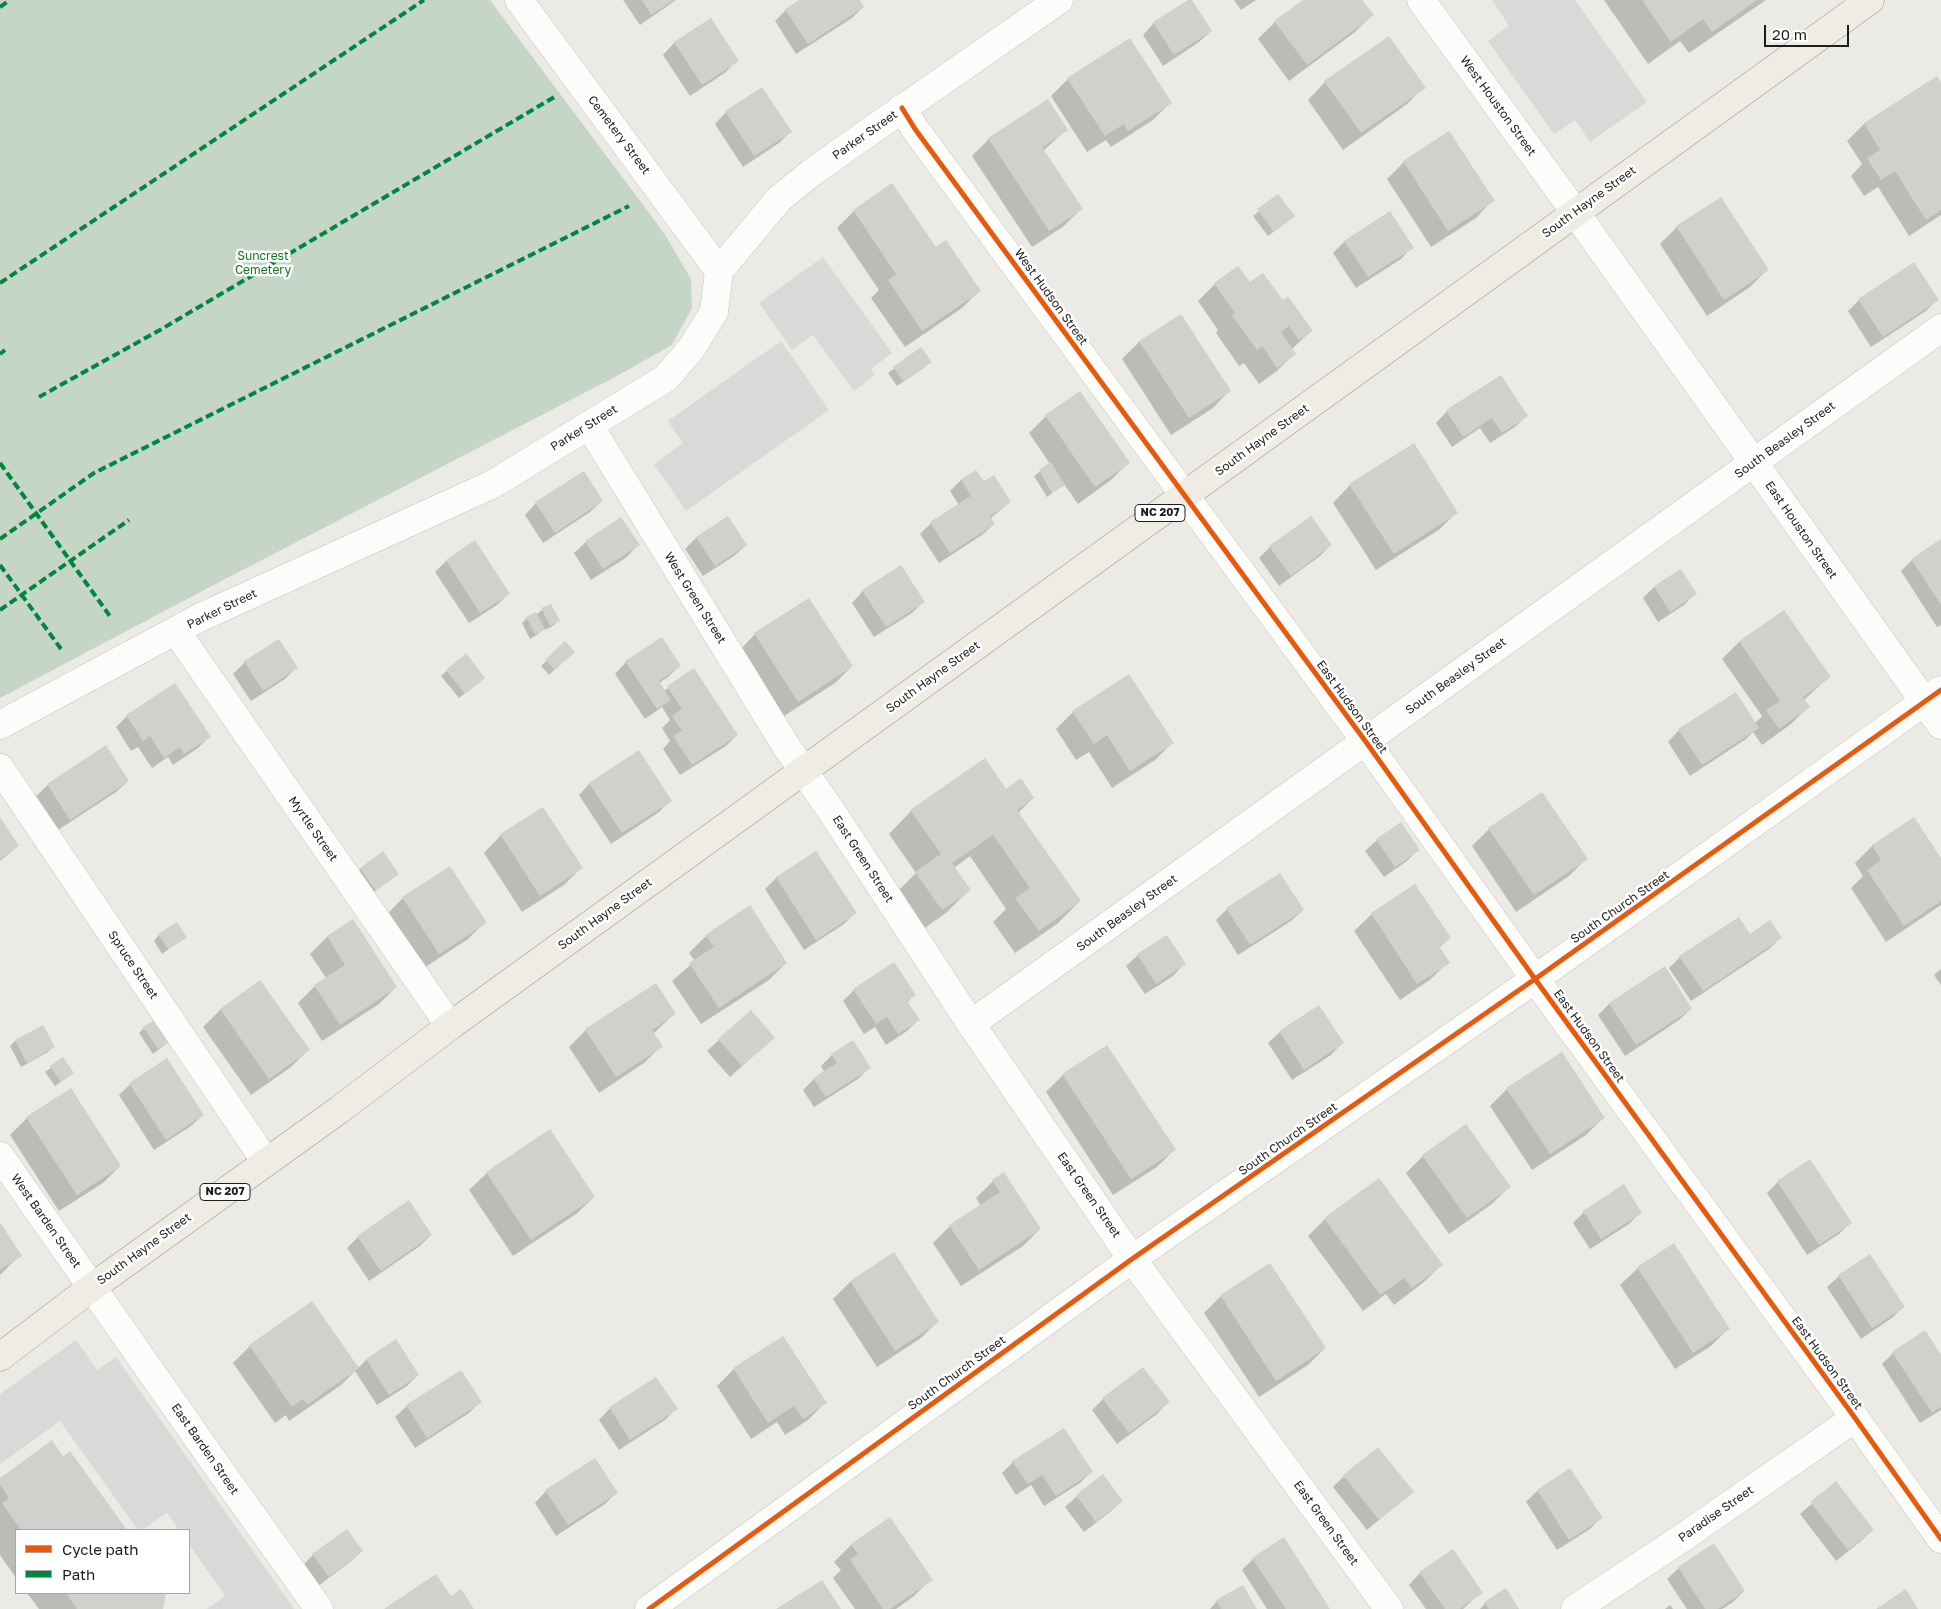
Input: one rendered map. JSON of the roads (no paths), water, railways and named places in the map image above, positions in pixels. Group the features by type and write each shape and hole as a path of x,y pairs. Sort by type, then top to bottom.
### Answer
{"main road":[{"name":"South Hayne Street","path":"0,1357 91,1288 340,1110 450,1026 1870,0"}],"street":[{"name":"Cemetery Street","path":"519,0 719,270"},
{"name":"Parker Street","path":"0,725 199,618 493,484 666,378 691,349 714,312 719,270 779,199 811,173 902,108 1059,0"},
{"name":"West Houston Street","path":"1421,0 1575,212"},
{"name":"West Hudson Street","path":"902,108 915,129 1184,496"},
{"name":"East Houston Street","path":"1575,212 1753,462 1933,696 1941,725"},
{"name":"South Beasley Street","path":"971,1024 1941,328"},
{"name":"West Green Street","path":"589,425 803,771"},
{"name":"East Hudson Street","path":"1184,496 1366,742 1535,979 1941,1539"},
{"name":"Myrtle Street","path":"176,631 450,1026"},
{"name":"South Church Street","path":"649,1609 1132,1259 1535,979 1933,696"},
{"name":"Spruce Street","path":"0,768 266,1162"},
{"name":"East Green Street","path":"803,771 971,1024 1132,1259 1389,1609"},
{"name":"West Barden Street","path":"0,1156 79,1266 91,1288"},
{"name":"East Barden Street","path":"91,1288 319,1609"},
{"name":"Paradise Street","path":"1575,1609 1685,1536 1855,1418"}],"park label":[{"name":"Suncrest Cemetery","path":"263,263"}]}
